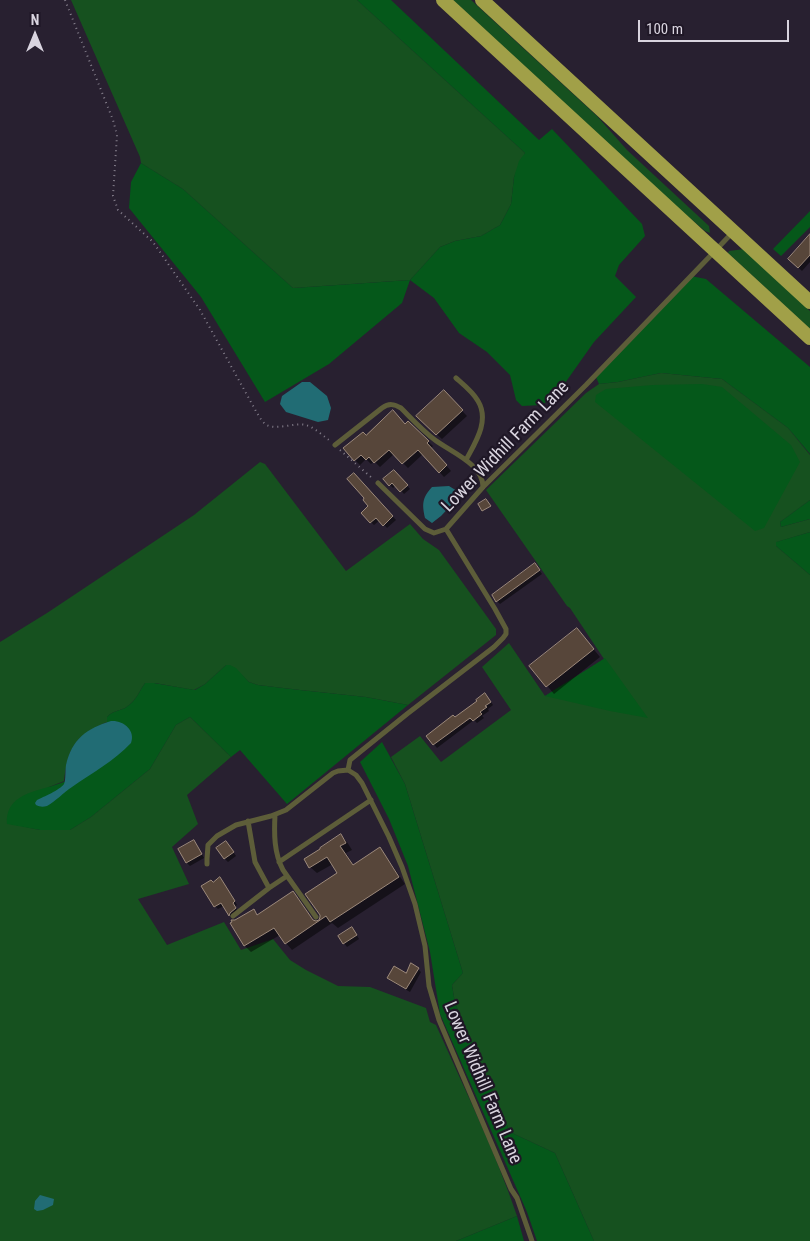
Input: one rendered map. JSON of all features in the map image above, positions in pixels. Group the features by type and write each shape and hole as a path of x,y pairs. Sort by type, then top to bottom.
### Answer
{"highway":[{"path":"443,0 810,338"},
{"path":"482,0 810,302"}],"lane":[{"name":"Lower Widhill Farm Lane","path":"532,1241 516,1198 438,1020 429,986 425,946 415,904 402,867 362,783 356,775 348,770 350,760 504,638 506,634 506,629 446,529 483,487 586,385 733,231"},
{"path":"456,378 478,400 483,414 480,429 466,460"},
{"path":"335,445 386,405 395,405 401,408 434,439 466,460 481,475 483,487"},
{"path":"378,483 425,529 434,533 446,529"},
{"path":"208,864 208,844 226,830 248,821 275,815 293,805 333,773 348,770"},
{"path":"279,862 371,800"},
{"path":"275,815 275,844 279,862 316,916"},
{"path":"248,821 255,862 269,888"},
{"path":"233,916 287,876"}],"path":[{"path":"65,0 117,134 113,196 118,210 153,242 200,310 264,423 268,426 302,424 314,429 378,483"}],"green space":[{"path":"71,0 357,0 525,153 514,177 511,204 500,225 481,236 455,241 440,247 410,280 293,288 183,189 141,163"},
{"path":"357,0 391,0 539,140 552,129 642,224 645,236 619,265 615,276 636,297 594,342 558,393 542,405 522,406 516,400 510,375 487,352 459,333 434,298 410,280 440,247 455,241 481,236 500,225 511,204 514,177 519,161 525,153"},
{"path":"453,0 471,0 597,116 627,150 709,226 710,233 705,231 677,207"},
{"path":"141,163 183,189 293,288 410,280 402,303 329,364 265,402 201,297 129,208 131,182"},
{"path":"810,211 810,227 781,256 773,249"},
{"path":"744,249 810,311 810,329 728,253 729,251"},
{"path":"691,276 706,279 810,367 810,454 788,428 722,379 661,373 599,384 595,375"},
{"path":"661,373 722,379 788,428 810,455 810,500 780,522 781,527 810,519 810,532 777,542 776,546 810,575 810,1241 594,1241 555,1153 510,1132 455,1003 452,985 463,973 405,784 391,757 420,736 441,762 511,710 482,667 509,643 545,696 604,659 486,490 586,393 599,384"},
{"path":"702,384 722,387 791,445 800,462 764,528 755,531 595,402 596,395 606,389 653,385"},
{"path":"260,462 265,464 346,571 410,524 423,539 439,550 496,629 496,635 408,705 366,697 258,685 249,682 226,665 205,684 194,690 145,683 129,705 111,713 107,717 107,722 87,732 75,744 68,759 64,781 49,787 7,823 40,830 70,830 91,817 150,769 176,725 190,717 231,757 187,795 198,824 172,847 189,884 138,899 167,945 224,922 241,950 273,939 290,960 338,986 370,987 426,1008 430,1022 436,1025 479,1119 517,1216 456,1241 0,1241 0,642 194,515"},
{"path":"810,500 810,519 781,527 780,522"},
{"path":"810,532 810,575 776,546 776,542"},
{"path":"605,658 648,718 545,696"},
{"path":"226,665 236,668 249,682 258,685 366,697 408,705 287,804 240,750 231,757 190,717 176,725 150,769 91,817 70,830 40,830 7,824 9,811 14,802 34,791 69,780 78,774 107,722 107,717 111,713 129,705 145,683 195,690 205,684"},
{"path":"382,742 405,784 463,973 452,985 455,1003 510,1132 555,1153 594,1241 537,1241 527,1212 440,1014 430,952 408,866 389,819 360,762"},
{"path":"517,1216 524,1241 456,1241"}],"shaded area":[{"path":"302,382 310,382 327,396 331,408 328,420 318,422 286,412 280,404 282,396"},
{"path":"449,486 457,491 456,500 432,523 425,518 423,505 426,495 432,487"},
{"path":"111,721 120,722 130,730 132,734 131,743 110,761 47,806 36,805 37,800 64,784 69,756 72,748 81,736"},
{"path":"40,1195 54,1199 53,1205 43,1210 37,1211 34,1209 35,1201"}],"building":[{"path":"810,234 810,255 798,268 788,259"},
{"path":"444,390 463,410 436,435 416,416"},
{"path":"393,410 405,424 408,421 429,441 427,443 447,465 439,473 418,450 402,464 389,450 374,463 369,457 366,460 361,455 354,461 343,448 363,432 366,435"},
{"path":"394,470 408,485 400,492 392,483 389,486 383,479"},
{"path":"354,473 393,516 383,526 376,518 370,523 361,513 368,506 363,500 364,498 347,479"},
{"path":"486,499 491,506 482,511 478,504"},
{"path":"535,563 540,570 496,602 492,595"},
{"path":"577,628 594,649 546,687 529,666"},
{"path":"485,693 491,702 480,712 482,714 473,721 470,718 433,745 426,736 453,715 455,717 477,701"},
{"path":"341,834 346,843 340,846 353,865 380,847 399,877 330,922 326,916 285,944 274,928 244,946 230,923 232,922 231,920 235,920 254,909 257,915 293,891 313,920 319,920 320,915 305,894 337,873 327,857 309,868 304,859"},
{"path":"194,840 202,854 186,863 178,849"},
{"path":"226,841 234,852 224,859 216,848"},
{"path":"220,877 235,901 233,903 236,908 229,916 221,903 214,907 201,886 211,880 213,882"},
{"path":"352,927 357,935 343,944 338,936"},
{"path":"411,963 419,968 406,989 387,978 394,966 406,973"}]}
